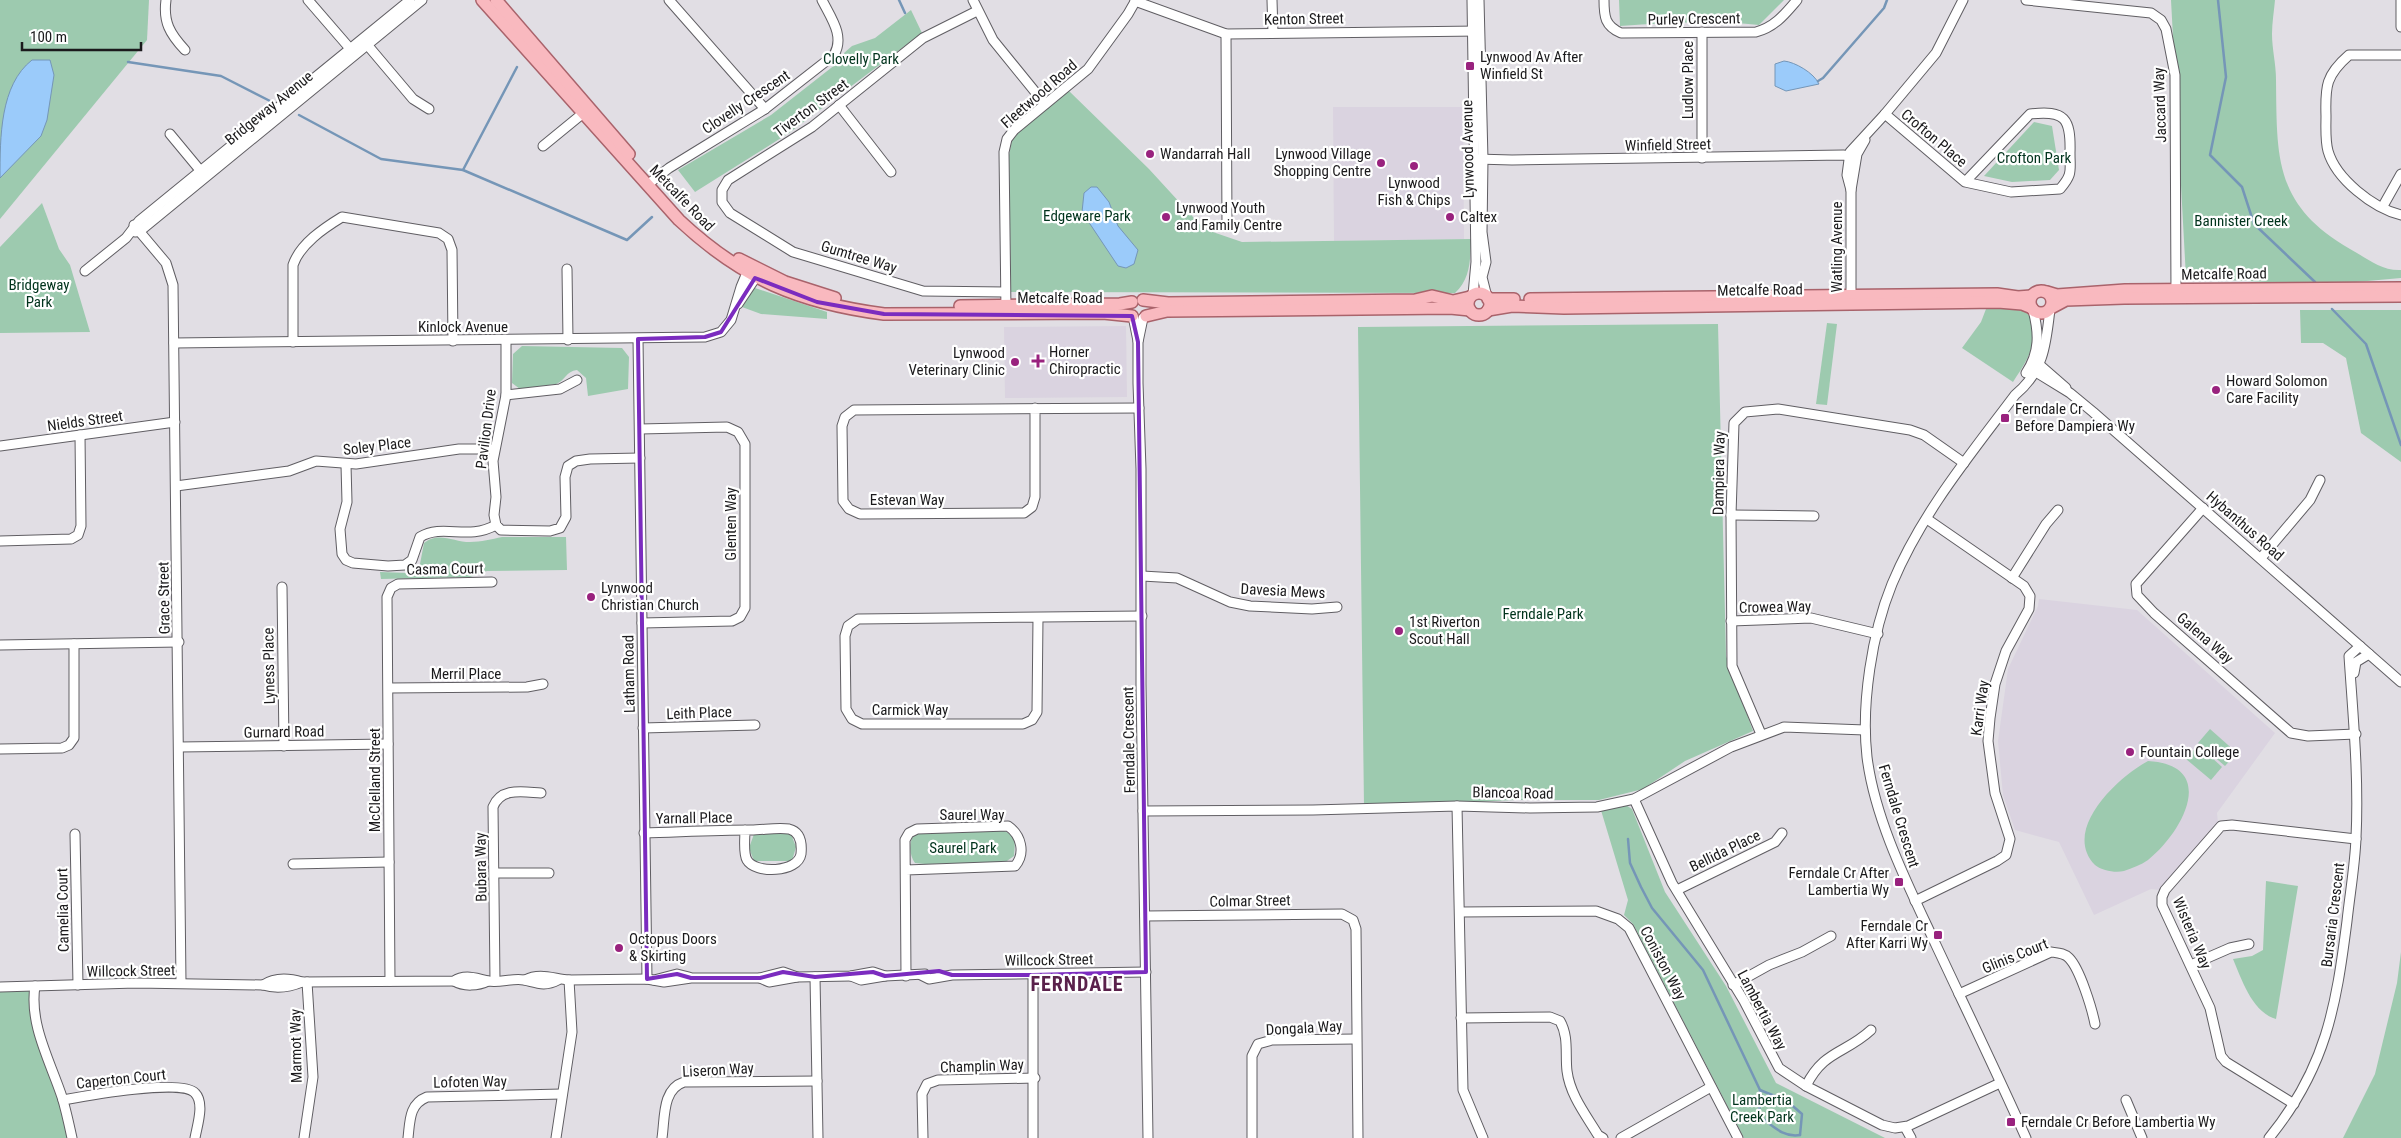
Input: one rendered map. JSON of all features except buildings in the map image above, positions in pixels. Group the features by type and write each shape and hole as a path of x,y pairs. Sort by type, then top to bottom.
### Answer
{"main road":[{"name":"Metcalfe Road","path":"482,0 586,111 702,242 753,272 817,302 884,314 1120,304 1137,301 1225,307 1441,308 1470,310 1479,315 1488,302"},
{"name":"Metcalfe Road","path":"496,0 586,111"},
{"name":"Metcalfe Road","path":"1851,300 2010,302 2041,313 2059,303 2074,300 2176,294 2401,288"},
{"name":"Metcalfe Road","path":"1006,309 1138,316 1167,311 1225,307 1415,300 1432,296 1453,301 1479,293 1488,302 1512,306 1564,308 1997,294 2018,297 2031,296 2038,291 2057,295 2125,290 2176,294 2401,296"},
{"path":"2047,292 2052,298 2051,308"},
{"path":"1470,310 1468,304 1472,296"},
{"path":"2031,296 2032,309"},
{"path":"1137,301 1148,305 1138,316 1129,308 1137,301"}],"street":[{"path":"166,0 166,23 172,37 185,50"},
{"path":"308,0 353,52"},
{"name":"Bridgeway Avenue","path":"86,271 365,42 410,0"},
{"name":"Bridgeway Avenue","path":"365,42 422,0"},
{"path":"669,0 765,110"},
{"name":"Clovelly Crescent","path":"649,183 668,168 765,110 829,60 837,49 838,34 822,0"},
{"path":"973,0 993,40 1045,104"},
{"path":"1272,0 1273,33"},
{"name":"Lynwood Avenue","path":"1472,0 1476,31 1482,232 1486,262 1482,277 1488,302"},
{"name":"Lynwood Avenue","path":"1476,31 1479,0"},
{"name":"Purley Crescent","path":"1604,0 1604,18 1611,28 1621,33 1756,32 1768,29 1777,22 1797,0"},
{"path":"1852,161 1855,145 1886,114 1936,53 1963,0"},
{"name":"Jaccard Way","path":"2026,0 2151,14 2161,20 2166,28 2175,75 2176,294"},
{"path":"2401,0 2401,27"},
{"name":"Kenton Street","path":"1136,1 1226,34 1476,31"},
{"name":"Fleetwood Road","path":"1006,309 1004,152 1007,140 1014,130 1088,69 1136,1"},
{"name":"Tiverton Street","path":"722,202 722,190 728,180 790,142 923,38 977,11"},
{"name":"Ludlow Place","path":"1702,32 1702,158"},
{"path":"1226,34 1227,226"},
{"path":"365,42 413,99 429,109"},
{"path":"2401,55 2350,55 2335,67 2325,86 2327,143 2331,159 2347,182 2358,192 2401,215"},
{"path":"839,105 891,172"},
{"path":"543,146 586,111"},
{"name":"Crofton Place","path":"1886,114 1965,182 2011,192 2060,189 2070,177 2071,130 2063,118 2050,112 2030,114 1965,182"},
{"path":"170,134 203,174"},
{"name":"Winfield Street","path":"1479,164 1512,160 1823,157 1852,161"},
{"name":"Watling Avenue","path":"1851,300 1852,161"},
{"name":"Lynwood Avenue","path":"1472,296 1476,262 1479,164"},
{"path":"2383,206 2401,174"},
{"name":"Gumtree Way","path":"722,202 730,213 793,252 923,291 1005,292"},
{"path":"293,342 293,264 297,253 329,224 342,217 439,233 448,239 452,250 453,341"},
{"name":"Grace Street","path":"135,230 163,259 173,284 182,984"},
{"path":"567,269 568,340"},
{"name":"Kinlock Avenue","path":"174,343 705,337 721,332 726,326 753,272"},
{"name":"Ferndale Crescent","path":"2026,1138 1915,901 1896,856 1873,787 1865,730 1868,682 1891,586 1927,519 1964,462 2015,395 2034,366 2047,341 2051,308"},
{"name":"Ferndale Crescent","path":"2032,309 2038,340 2034,366"},
{"name":"Ferndale Crescent","path":"1138,316 1148,1138"},
{"name":"Latham Road","path":"638,339 644,832 650,979"},
{"name":"Pavilion Drive","path":"496,526 494,515 496,497 494,449 506,395 506,340"},
{"name":"Hybanthus Road","path":"2034,366 2062,383 2070,393 2401,682"},
{"path":"506,395 560,390 576,380"},
{"name":"Estevan Way","path":"1035,408 1035,497 1032,507 1024,513 860,514 848,509 844,501 842,426 845,417 854,410 1035,408 1139,408"},
{"name":"Dampiera Way","path":"1761,734 1732,666 1730,621 1734,423 1745,412 1778,409 1910,430 1924,435 1964,462"},
{"name":"Nields Street","path":"0,446 175,422"},
{"name":"Glenten Way","path":"640,429 728,427 738,432 745,444 745,608 740,616 732,621 642,623"},
{"path":"0,541 71,539 78,534 81,526 80,435"},
{"name":"Soley Place","path":"176,486 289,471 316,461 346,465 459,448 494,449"},
{"path":"346,465 347,500 341,519 340,539 342,554 346,560 354,563 388,566 405,564 412,560 420,537 428,532 443,531 470,534 483,532 496,526 501,530 510,532 556,530 565,522 565,477 568,466 576,461 590,458 640,458"},
{"path":"2261,558 2310,500 2320,480"},
{"name":"Galena Way","path":"2203,508 2136,584 2137,595 2154,613 2291,733 2308,736 2356,734"},
{"path":"2012,578 2046,524 2058,510"},
{"path":"1731,515 1814,516"},
{"name":"Karri Way","path":"1915,901 1997,861 2006,854 2009,848 2010,839 1995,793 1988,741 1995,684 2006,651 2029,609 2030,596 2024,586 1927,519"},
{"name":"Davesia Mews","path":"1142,576 1177,578 1230,602 1250,606 1312,609 1337,607"},
{"name":"Casma Court","path":"398,584 492,582"},
{"name":"McClelland Street","path":"390,982 387,597 391,588 398,584"},
{"name":"Lyness Place","path":"282,587 284,746"},
{"name":"Carmick Way","path":"1038,618 1037,712 1032,720 1023,724 862,724 852,719 846,709 845,636 848,626 858,619 1142,616"},
{"name":"Crowea Way","path":"1730,621 1811,618 1878,634"},
{"path":"0,645 179,642"},
{"path":"0,749 62,748 69,745 74,738 74,644"},
{"name":"Bursaria Crescent","path":"2269,1138 2294,1104 2312,1073 2334,1009 2356,839 2356,734 2350,656 2360,646"},
{"path":"2352,678 2356,662 2369,654"},
{"name":"Merril Place","path":"389,688 527,687 543,684"},
{"name":"Leith Place","path":"643,728 755,725"},
{"name":"Blancoa Road","path":"1143,811 1313,810 1457,806 1597,807 1634,799 1731,747 1761,734 1784,727 1865,730"},
{"name":"Gurnard Road","path":"179,748 388,744"},
{"name":"Bubara Way","path":"491,980 495,873 493,807 496,800 505,793 541,792"},
{"name":"Lambertia Way","path":"1634,799 1672,884 1744,1001 1773,1060 1786,1074 1806,1086 1882,1125 1895,1128 1905,1127"},
{"path":"1457,806 1462,1090 1483,1138"},
{"name":"Wisteria Way","path":"2294,1104 2226,1062 2221,1056 2210,1008 2162,905 2162,897 2165,890 2220,826 2232,825 2356,839"},
{"name":"Saurel Way","path":"906,870 1015,866 1020,860 1020,839 1015,831 1008,826 917,828 909,833 906,840 906,870 906,976"},
{"name":"Yarnall Place","path":"644,832 790,829 797,834 801,841 801,856 796,864 789,868 758,869 751,866 746,858 745,830"},
{"name":"Bellida Place","path":"1677,890 1775,842 1782,833"},
{"name":"Camelia Court","path":"76,834 78,985"},
{"path":"293,864 389,862"},
{"path":"495,873 549,873"},
{"name":"Coniston Way","path":"1460,912 1596,911 1618,919 1629,928 1636,940 1738,1138"},
{"name":"Colmar Street","path":"1146,916 1342,914 1353,920"},
{"name":"Dongala Way","path":"1353,920 1356,929 1358,1138"},
{"path":"1733,985 1769,965 1802,952 1831,936"},
{"path":"2191,965 2230,948 2249,944"},
{"name":"Glinis Court","path":"1959,994 2051,952 2060,953 2072,962 2092,1005 2095,1024"},
{"name":"Willcock Street","path":"0,987 182,984 263,985 271,987 293,986 305,982 454,981 460,985 481,984 491,980 524,980 532,984 552,983 558,980 650,979 664,982 691,978 760,978 769,982 797,976 851,976 861,980 885,976 920,975 929,979 952,975 1146,972"},
{"path":"1032,975 1033,1138"},
{"path":"815,977 818,1138"},
{"path":"556,1138 572,1032 569,980"},
{"name":"Marmot Way","path":"304,1138 313,1077 305,982"},
{"path":"35,986 33,1010 36,1024 63,1100 72,1138"},
{"path":"1461,1018 1550,1017 1560,1021 1566,1031 1567,1071 1570,1084 1575,1097 1598,1135 1603,1138"},
{"path":"1806,1086 1821,1062 1861,1039 1871,1030"},
{"name":"Dongala Way","path":"1252,1138 1252,1056 1258,1044 1272,1040 1356,1039"},
{"name":"Champlin Way","path":"922,1138 922,1094 927,1084 938,1080 1034,1078"},
{"name":"Liseron Way","path":"662,1138 669,1094 674,1086 684,1082 817,1081"},
{"path":"1911,1138 1905,1127 2000,1083"},
{"name":"Caperton Court","path":"63,1100 122,1090 177,1087 189,1089 195,1093 199,1100 195,1138"},
{"path":"1621,1138 1711,1087"},
{"name":"Lofoten Way","path":"408,1138 412,1109 417,1101 427,1096 562,1094"},
{"path":"2126,1100 2142,1138"}],"highlighted area":[{"path":"755,278 817,302 884,314 1132,316 1138,342 1146,972 952,975 939,971 885,976 873,972 815,977 783,972 760,978 691,978 677,974 647,979 638,339 705,337 721,332"}],"shaded area":[{"path":"1333,107 1463,107 1464,239 1334,241"},
{"path":"1126,326 1127,397 1005,398 1004,327"},
{"name":"Fountain College","path":"2039,599 2137,610 2275,733 2217,813 2218,823 2160,890 2151,889 2094,915 2059,842 2015,830 2003,795 1998,741 2008,669 2038,606"}],"green space":[{"path":"0,0 149,0 147,40 0,219"},
{"path":"1619,0 1784,0 1759,25 1707,22 1620,26"},
{"name":"Bannister Creek","path":"2171,0 2275,0 2272,34 2276,74 2277,133 2285,177 2293,197 2307,215 2325,232 2374,263 2394,270 2401,270 2401,278 2356,282 2288,283 2186,278"},
{"name":"Clovelly Park","path":"911,10 922,33 789,133 695,192 678,170 771,115 845,57 844,53 852,46 875,38"},
{"name":"Edgeware Park","path":"1069,91 1149,169 1204,229 1242,242 1471,239 1467,275 1455,293 1011,292 1009,155 1012,140 1018,132"},
{"name":"Crofton Park","path":"2034,122 2052,126 2059,170 2050,180 2012,182 1984,176"},
{"name":"Bridgeway Park","path":"42,203 59,249 70,265 90,332 0,333 0,247"},
{"path":"752,287 827,312 827,319 761,314 742,307"},
{"path":"2018,308 2026,311 2030,317 2033,330 2032,346 2026,361 2013,382 1962,348 1981,322 1986,309"},
{"path":"2300,310 2401,310 2401,462 2361,433 2346,358 2323,343 2301,343"},
{"path":"1827,323 1837,324 1827,405 1816,404"},
{"name":"Ferndale Park","path":"1718,324 1726,656 1753,731 1685,761 1643,789 1599,800 1515,800 1364,807 1358,327"},
{"path":"522,346 622,348 629,357 628,389 588,396 586,378 577,370 570,372 562,381 556,384 520,389 512,383 513,354"},
{"path":"440,537 474,542 502,537 566,537 567,570 487,571 470,577 381,579 380,572 408,573 420,564 424,543 429,540"},
{"path":"2210,729 2237,753 2225,766 2198,743"},
{"path":"2198,745 2222,767 2211,780 2186,759"},
{"path":"2148,761 2170,765 2183,774 2188,787 2188,802 2182,817 2173,833 2161,848 2145,862 2121,872 2101,869 2095,865 2086,851 2085,836 2089,821 2109,792 2122,779"},
{"name":"Lambertia Creek Park","path":"1621,802 1632,809 1665,892 1726,986 1776,1083 1885,1138 1744,1138 1633,924 1624,915 1628,900 1600,807"},
{"name":"Saurel Park","path":"1004,831 1011,835 1015,844 1014,856 1004,863 915,863 911,852 914,834 925,832"},
{"path":"754,834 791,834 796,847 792,861 754,861 749,848"},
{"path":"2266,881 2298,886 2276,1019 2260,1010 2254,1002 2244,985 2233,959 2252,956 2263,950"},
{"path":"2401,952 2401,1138 2343,1138 2375,1074 2397,983"},
{"path":"0,986 28,986 70,1138 0,1138"}],"water":[{"path":"32,60 50,60 54,75 47,120 41,136 0,178 0,146 8,98 21,71"},
{"path":"1784,61 1804,69 1819,84 1786,91 1775,86 1775,64"},
{"path":"1091,187 1097,187 1109,202 1118,226 1138,250 1134,264 1126,268 1118,266 1082,212 1084,193"}],"waterway":[{"path":"899,0 905,13"},
{"path":"1818,81 1823,78 1884,8 1887,0"},
{"name":"Bannister Creek","path":"2218,0 2226,77 2210,155 2242,187 2254,224 2315,282"},
{"path":"128,62 221,76 272,102"},
{"path":"463,170 517,67"},
{"path":"299,115 381,159 463,170 627,240 652,217"},
{"name":"Bannister Creek","path":"2332,309 2366,344 2401,445"},
{"path":"1628,839 1630,863 1652,908 1703,970 1760,1090 1787,1101 1802,1114 1800,1135"},
{"path":"1760,1090 1759,1116 1783,1133 1800,1135"}],"place":[{"name":"Lynwood Av After Winfield St","path":"1470,66"},
{"name":"Wandarrah Hall","path":"1150,154"},
{"name":"Lynwood Village Shopping Centre","path":"1381,163"},
{"name":"Lynwood Fish & Chips","path":"1414,166"},
{"name":"Lynwood Youth and Family Centre","path":"1166,217"},
{"name":"Caltex","path":"1450,217"},
{"name":"Horner Chiropractic","path":"1038,361"},
{"name":"Lynwood Veterinary Clinic","path":"1015,362"},
{"name":"Howard Solomon Care Facility","path":"2216,390"},
{"name":"Ferndale Cr Before Dampiera Wy","path":"2005,418"},
{"name":"Lynwood Christian Church","path":"591,597"},
{"name":"1st Riverton Scout Hall","path":"1399,631"},
{"name":"Fountain College","path":"2130,752"},
{"name":"Ferndale Cr After Lambertia Wy","path":"1899,882"},
{"name":"Ferndale Cr After Karri Wy","path":"1938,935"},
{"name":"Octopus Doors & Skirting","path":"619,948"},
{"name":"Ferndale Cr Before Lambertia Wy","path":"2011,1122"}],"district":[{"name":"FERNDALE","path":"1077,984"}]}
